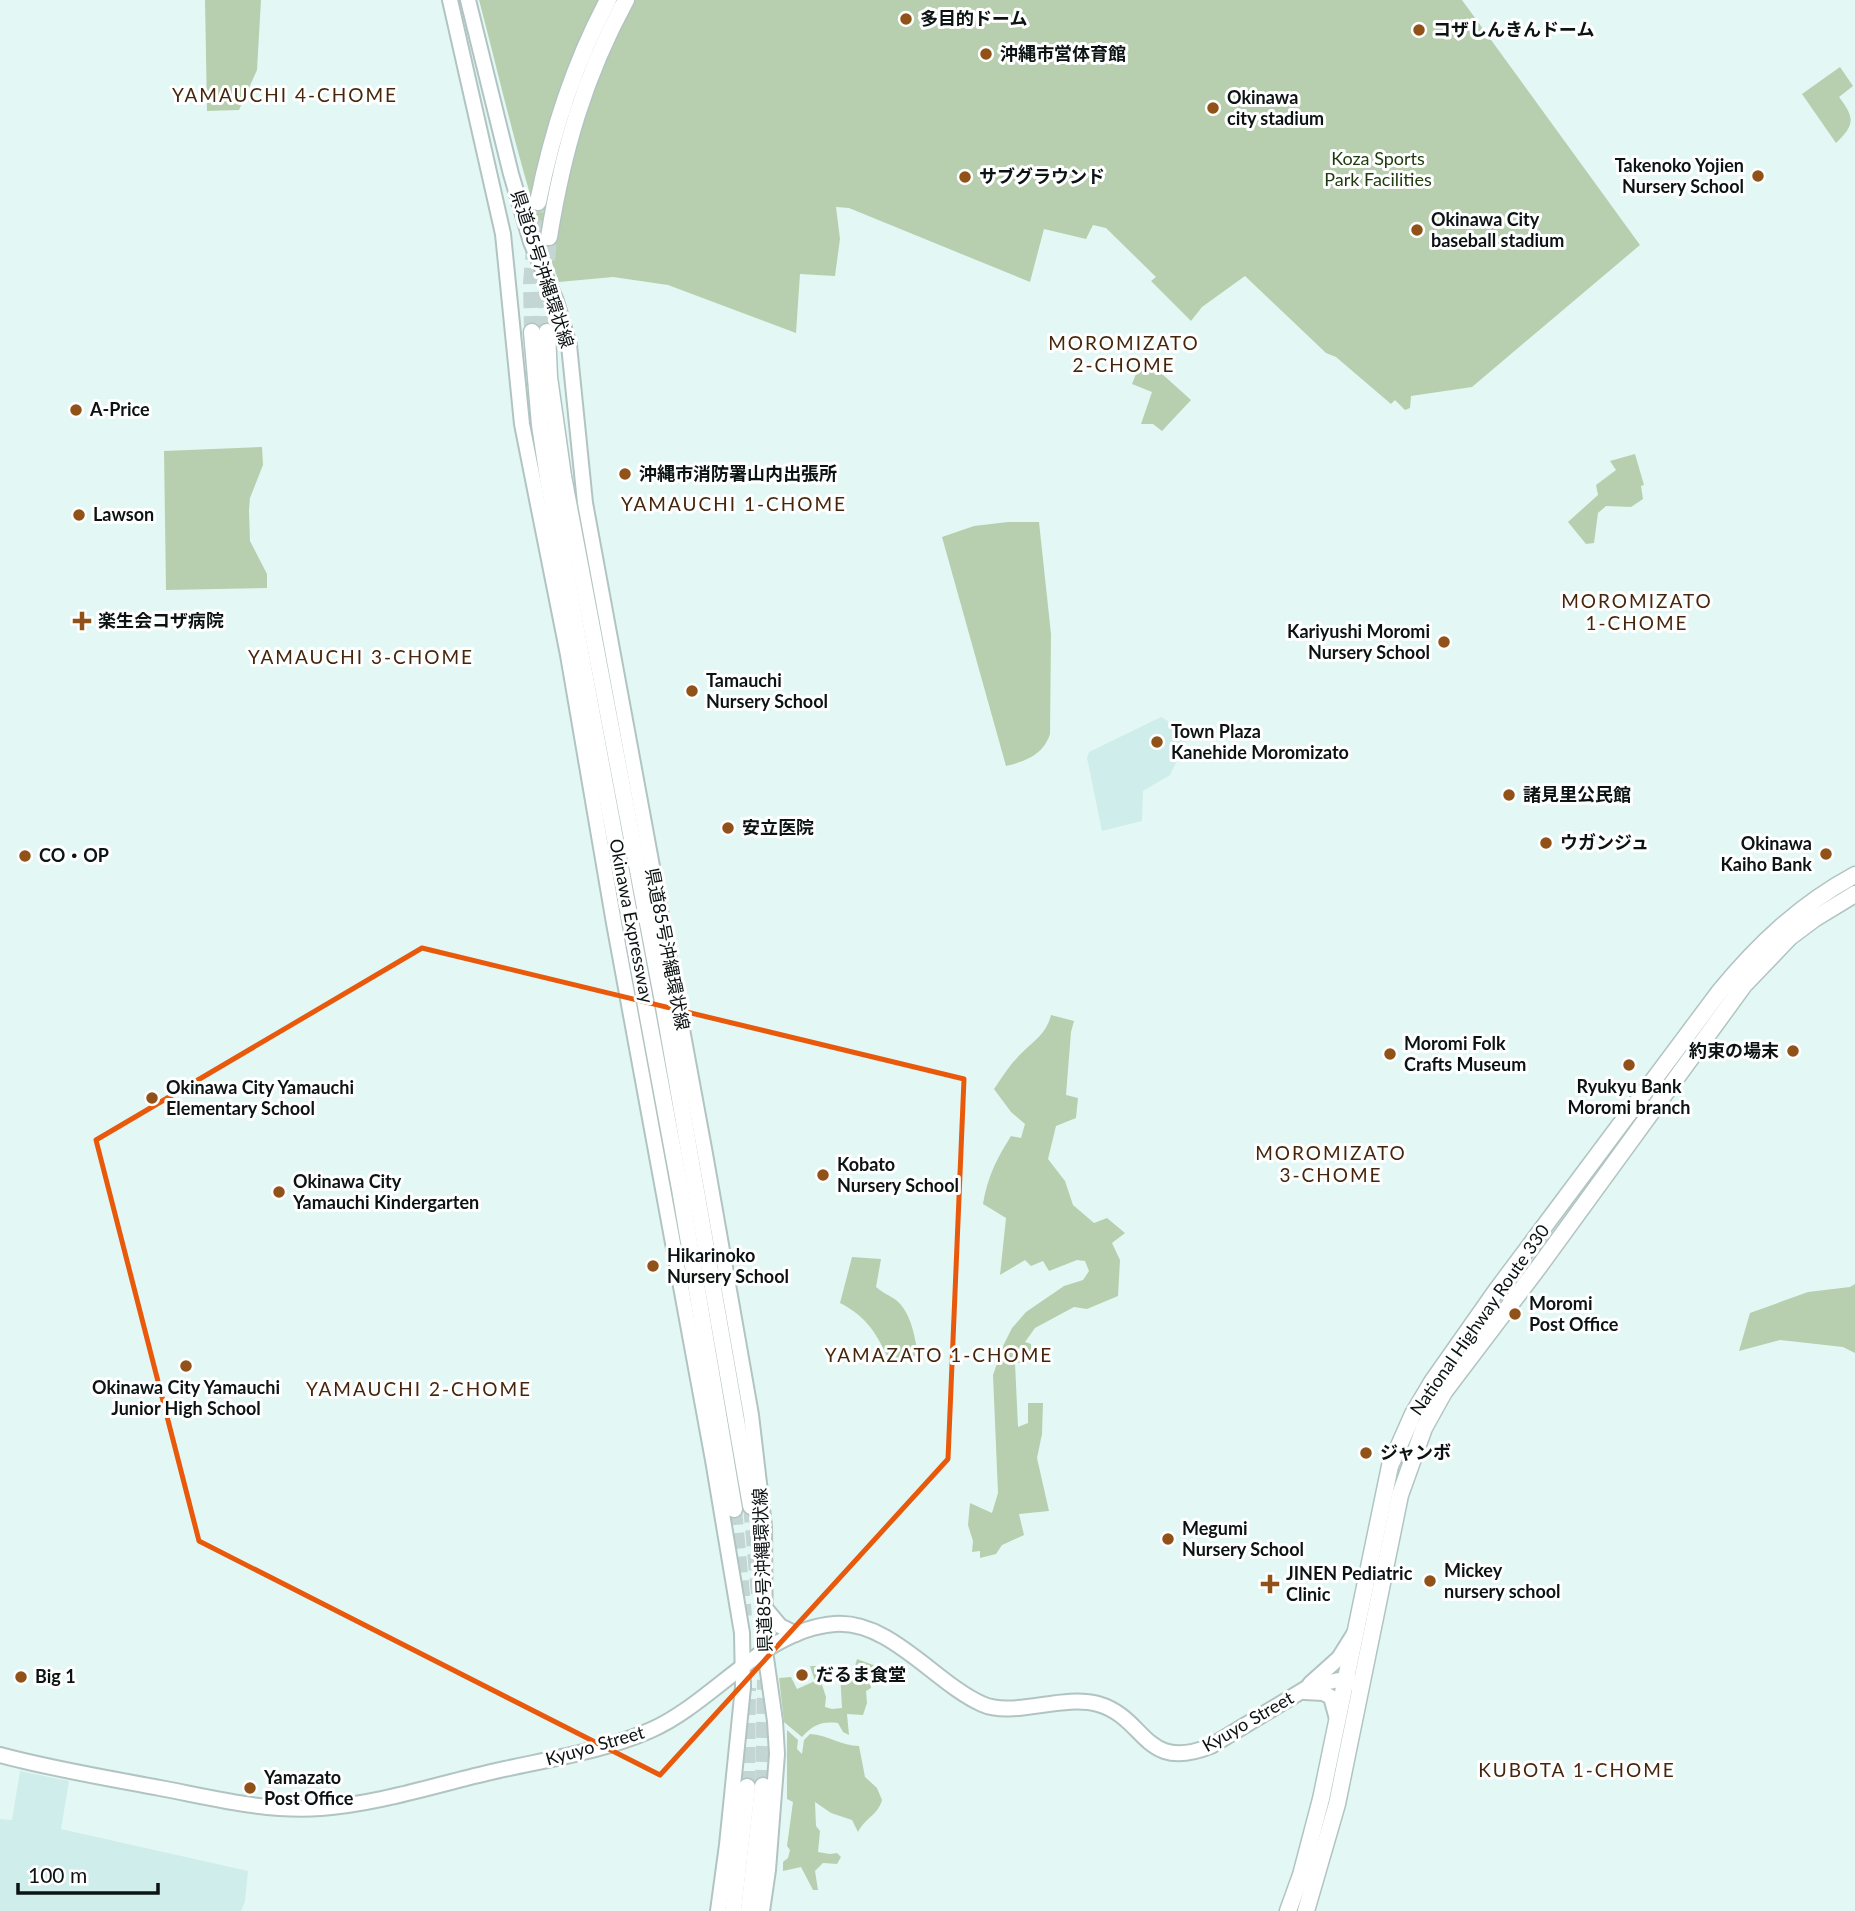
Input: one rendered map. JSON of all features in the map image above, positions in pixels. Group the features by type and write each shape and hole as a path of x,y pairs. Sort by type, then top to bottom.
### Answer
{"highway":[{"path":"538,202 563,105 577,65 608,0"},
{"path":"549,237 562,166 576,111 591,71 626,0"},
{"name":"Okinawa Expressway","path":"540,332 563,476 664,1007 742,1508"},
{"name":"National Highway Route 330","path":"1306,1911 1337,1804 1354,1682 1357,1629 1390,1466 1413,1414 1432,1382 1496,1291 1748,956 1806,905 1855,875"},
{"name":"National Highway Route 330","path":"1288,1911 1310,1843 1338,1724 1354,1682 1400,1495 1424,1428 1444,1392 1744,985 1790,937 1855,894"},
{"path":"733,1911 755,1786 749,1911"}],"main road":[{"name":"県道85号沖縄環状線","path":"450,0 503,234 522,424 568,655 742,1633 743,1667 727,1846 718,1911"},
{"name":"県道85号沖縄環状線","path":"468,0 524,219 556,301 569,345 585,503 751,1415 764,1526 765,1651 777,1754 762,1911"},
{"path":"765,1608 780,1626 796,1634"},
{"name":"Kyuyo Street","path":"0,1755 251,1805 294,1809 364,1802 556,1759 633,1737 676,1716 787,1636 834,1624 856,1625 890,1641 984,1705 1010,1707 1064,1702 1099,1704 1123,1718 1152,1745 1173,1754 1196,1752 1211,1746 1297,1693 1323,1682 1354,1682"},
{"path":"1297,1693 1339,1658 1357,1629"},
{"path":"1297,1693 1312,1691 1331,1697 1338,1724"}],"highlighted area":[{"path":"422,948 964,1079 948,1459 660,1775 199,1541 96,1140"}],"shaded area":[{"path":"1161,717 1190,734 1170,775 1143,791 1142,821 1102,831 1087,758 1089,752"},
{"path":"20,1771 69,1781 61,1829 248,1871 245,1901 241,1911 0,1911 0,1819 12,1820"}],"green space":[{"path":"205,0 261,0 257,70 239,110 207,111"},
{"name":"Koza Sports Park Facilities","path":"479,0 1462,0 1640,245 1472,387 1411,396 1410,408 1405,410 1395,400 1391,404 1336,357 1326,353 1245,276 1202,307 1191,321 1151,281 1156,277 1106,228 1093,225 1086,239 1044,229 1030,282 849,208 836,207 840,239 835,276 800,274 796,333 668,285 613,277 559,282 525,178"},
{"path":"1840,67 1853,86 1839,97 1851,121 1847,131 1836,143 1802,94"},
{"path":"1140,364 1151,364 1191,400 1162,431 1153,424 1141,424 1152,392 1132,384"},
{"path":"262,447 263,465 250,498 250,541 267,574 267,588 166,590 164,451"},
{"path":"1635,454 1644,485 1641,486 1643,499 1631,507 1606,506 1598,513 1594,543 1586,544 1568,522 1598,495 1596,485 1616,470 1610,461"},
{"path":"1039,522 1051,634 1050,734 1043,747 1033,756 1006,766 942,537 974,526"},
{"path":"1051,1015 1074,1021 1066,1095 1078,1098 1076,1118 1056,1126 1048,1159 1065,1181 1073,1205 1094,1223 1107,1218 1125,1233 1112,1243 1120,1260 1118,1296 1087,1309 1074,1307 1035,1328 1025,1342 1031,1344 1031,1363 1015,1363 1018,1427 1028,1423 1028,1403 1043,1403 1042,1434 1037,1458 1049,1511 1019,1514 1024,1535 1002,1545 996,1554 980,1558 980,1551 972,1552 973,1541 968,1525 970,1503 992,1513 998,1493 993,1375 1003,1346 1012,1328 1026,1312 1064,1286 1083,1280 1089,1271 1085,1261 1077,1260 1049,1271 1043,1261 1031,1266 1025,1260 1000,1275 1006,1218 983,1204 997,1161 1011,1136 1021,1138 1025,1124 1011,1112 994,1089 1014,1062 1041,1034"},
{"path":"852,1257 881,1259 876,1287 896,1300 905,1311 912,1325 918,1355 891,1364 871,1328 840,1303"},
{"path":"1855,1284 1855,1353 1843,1347 1780,1340 1739,1351 1750,1313 1808,1292 1850,1287"},
{"path":"857,1659 876,1666 879,1676 870,1676 871,1688 866,1691 867,1703 863,1715 847,1714 849,1735 843,1732 838,1723 822,1723 802,1737 784,1722 779,1678 791,1677 797,1689 815,1681 810,1666 816,1666 826,1697 825,1707 842,1708 840,1673 853,1673"},
{"path":"787,1730 798,1740 797,1749 802,1754 804,1740 810,1734 859,1746 865,1777 877,1788 882,1800 878,1809 858,1832 852,1820 831,1813 815,1802 816,1826 820,1831 818,1852 837,1853 841,1857 837,1864 823,1863 815,1871 818,1890 813,1890 801,1867 783,1871 783,1862 788,1858 790,1850 787,1846 793,1802 787,1799"}],"tunnel":[{"path":"532,332 531,283 538,202"},
{"path":"547,332 546,273 549,237"},
{"path":"751,1506 759,1595"},
{"path":"734,1509 744,1616"},
{"path":"763,1786 765,1680"},
{"path":"747,1787 748,1688"}],"place":[{"name":"多目的ドーム","path":"906,19"},
{"name":"コザしんきんドーム","path":"1419,30"},
{"name":"沖縄市営体育館","path":"986,54"},
{"name":"Okinawa city stadium","path":"1213,108"},
{"name":"Takenoko Yojien Nursery School","path":"1758,176"},
{"name":"サブグラウンド","path":"965,177"},
{"name":"Okinawa City baseball stadium","path":"1417,230"},
{"name":"A-Price","path":"76,410"},
{"name":"沖縄市消防署山内出張所","path":"625,474"},
{"name":"Lawson","path":"79,515"},
{"name":"楽生会コザ病院","path":"82,621"},
{"name":"Kariyushi Moromi Nursery School","path":"1444,642"},
{"name":"Tamauchi Nursery School","path":"692,691"},
{"name":"Town Plaza Kanehide Moromizato","path":"1157,742"},
{"name":"諸見里公民館","path":"1509,795"},
{"name":"安立医院","path":"728,828"},
{"name":"ウガンジュ","path":"1546,843"},
{"name":"Okinawa Kaiho Bank","path":"1826,854"},
{"name":"CO・OP","path":"25,856"},
{"name":"約束の場末","path":"1793,1051"},
{"name":"Moromi Folk Crafts Museum","path":"1390,1054"},
{"name":"Ryukyu Bank Moromi branch","path":"1629,1065"},
{"name":"Okinawa City Yamauchi Elementary School","path":"152,1098"},
{"name":"Kobato Nursery School","path":"823,1175"},
{"name":"Okinawa City Yamauchi Kindergarten","path":"279,1192"},
{"name":"Hikarinoko Nursery School","path":"653,1266"},
{"name":"Moromi Post Office","path":"1515,1314"},
{"name":"Okinawa City Yamauchi Junior High School","path":"186,1366"},
{"name":"ジャンボ","path":"1366,1453"},
{"name":"Megumi Nursery School","path":"1168,1539"},
{"name":"Mickey nursery school","path":"1430,1581"},
{"name":"JINEN Pediatric Clinic","path":"1270,1584"},
{"name":"だるま食堂","path":"802,1675"},
{"name":"Big 1","path":"21,1677"},
{"name":"Yamazato Post Office","path":"250,1788"}],"district":[{"name":"YAMAUCHI 4-CHOME","path":"285,95"},
{"name":"MOROMIZATO 2-CHOME","path":"1124,354"},
{"name":"YAMAUCHI 1-CHOME","path":"734,504"},
{"name":"MOROMIZATO 1-CHOME","path":"1637,612"},
{"name":"YAMAUCHI 3-CHOME","path":"361,657"},
{"name":"MOROMIZATO 3-CHOME","path":"1331,1164"},
{"name":"YAMAZATO 1-CHOME","path":"939,1355"},
{"name":"YAMAUCHI 2-CHOME","path":"419,1389"},
{"name":"KUBOTA 1-CHOME","path":"1577,1770"}]}
